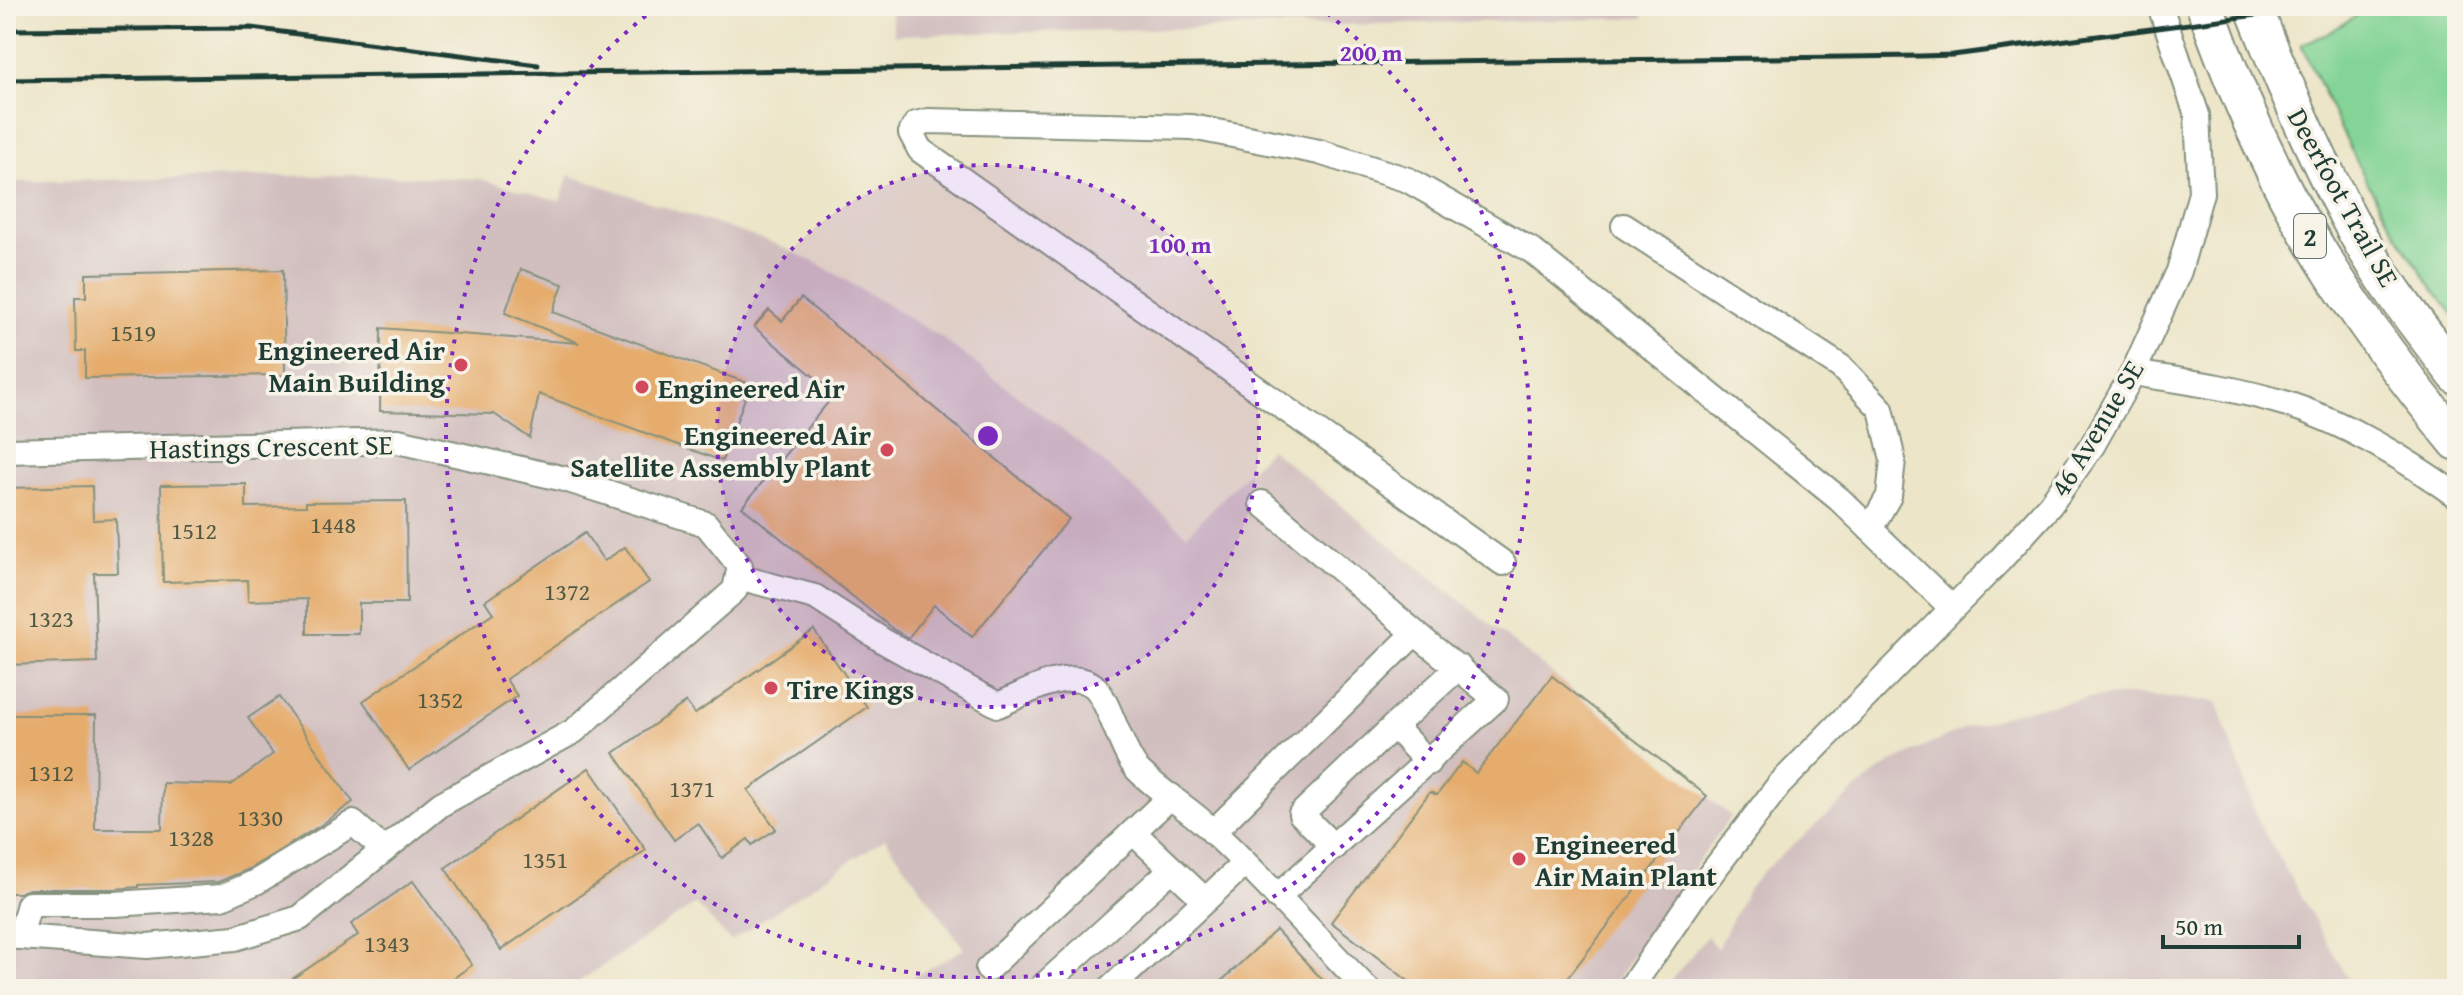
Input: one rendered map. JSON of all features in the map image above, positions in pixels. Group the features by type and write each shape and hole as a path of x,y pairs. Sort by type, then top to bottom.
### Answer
{"highway":[{"name":"Deerfoot Trail SE","path":"2205,6 2257,132 2287,196 2313,241 2397,367 2457,442"},
{"name":"Deerfoot Trail SE","path":"2253,6 2288,93 2356,231 2420,329 2457,376"}],"street":[{"name":"46 Avenue SE","path":"1630,989 1693,897 1779,785 2050,505 2092,446 2133,373 2179,271 2201,193 2197,115 2162,12"},
{"path":"1503,563 920,150 911,133 916,124 928,121 1192,127 1319,152 1408,180 1531,250 1839,499 1952,608"},
{"path":"1624,226 1841,367 1881,409 1893,460 1889,496 1870,529"},
{"path":"2133,373 2224,388 2285,404 2348,428 2424,472 2457,496"},
{"name":"Hastings Crescent SE","path":"6,451 398,441 565,479 706,524 740,566 738,577"},
{"path":"1262,503 1496,699 1277,897"},
{"path":"384,850 353,823 256,882 222,897 115,904 29,904 13,937 156,945 235,938 300,918 441,804 574,731 735,590 738,577 815,597 885,642 998,705 1058,680 1089,683 1096,687 1119,740 1137,768 1213,832 1367,989"},
{"path":"1213,832 1415,633"},
{"path":"1334,847 1301,814 1459,667"},
{"path":"1394,726 1428,763"},
{"path":"988,969 1171,796"},
{"path":"1133,832 1205,900"},
{"path":"1117,986 1244,864"},
{"path":"1040,989 1172,869"},
{"path":"150,902 156,945"}],"shaded area":[{"path":"890,6 1644,6 1644,18 894,35"},
{"path":"348,175 480,179 560,201 569,175 776,244 822,266 942,338 1085,447 1187,535 1270,449 1731,816 1611,989 892,989 964,949 885,838 731,941 695,904 568,989 6,989 6,182"},
{"path":"2132,695 2217,701 2259,823 2354,989 1664,989 1707,936 1717,949 1748,890 1762,872 1892,762 1965,728 2023,710 2088,698"}],"green space":[{"path":"2396,6 2457,6 2457,319 2389,222 2301,44 2327,34 2365,10"}],"building":[{"path":"521,269 563,284 553,312 750,384 722,461 539,394 530,438 494,414 380,411 381,328 579,343 505,313"},
{"path":"283,270 285,375 85,378 85,351 76,351 75,297 86,297 86,274"},
{"name":"Engineered Air Satellite Assembly Plant","path":"801,298 1069,519 972,637 934,605 908,638 742,507 835,394 754,327 769,310 782,321"},
{"path":"246,484 246,507 306,506 306,502 406,501 407,603 359,603 359,634 307,634 307,599 248,601 247,580 163,582 161,485"},
{"path":"92,486 93,520 116,519 118,573 94,573 97,662 6,665 6,488"},
{"path":"585,533 604,561 625,547 649,582 506,679 517,696 409,770 363,701 493,613 485,601"},
{"path":"814,630 867,707 748,790 776,829 752,845 748,839 722,858 698,823 674,840 614,753 686,702 695,714"},
{"name":"Engineered Air Main Plant","path":"1552,676 1707,796 1559,989 1419,989 1331,922 1430,792 1437,795 1462,762 1476,773"},
{"path":"279,697 353,802 321,825 249,869 218,882 114,889 29,889 6,893 6,715 96,715 95,829 162,829 163,783 231,785 273,754 248,718"},
{"path":"589,768 646,850 501,950 445,868"},
{"path":"413,881 472,965 438,989 277,989 358,935 351,924"},
{"path":"1276,930 1331,989 1213,989"}],"railway":[{"path":"6,80 1953,55 2325,6"},
{"path":"6,30 251,28 538,65"}],"place":[{"name":"Engineered Air Main Building","path":"461,365"},
{"name":"Engineered Air","path":"642,387"},
{"name":"Engineered Air Satellite Assembly Plant","path":"887,450"},
{"name":"Tire Kings","path":"771,688"},
{"name":"Engineered Air Main Plant","path":"1519,859"}]}
